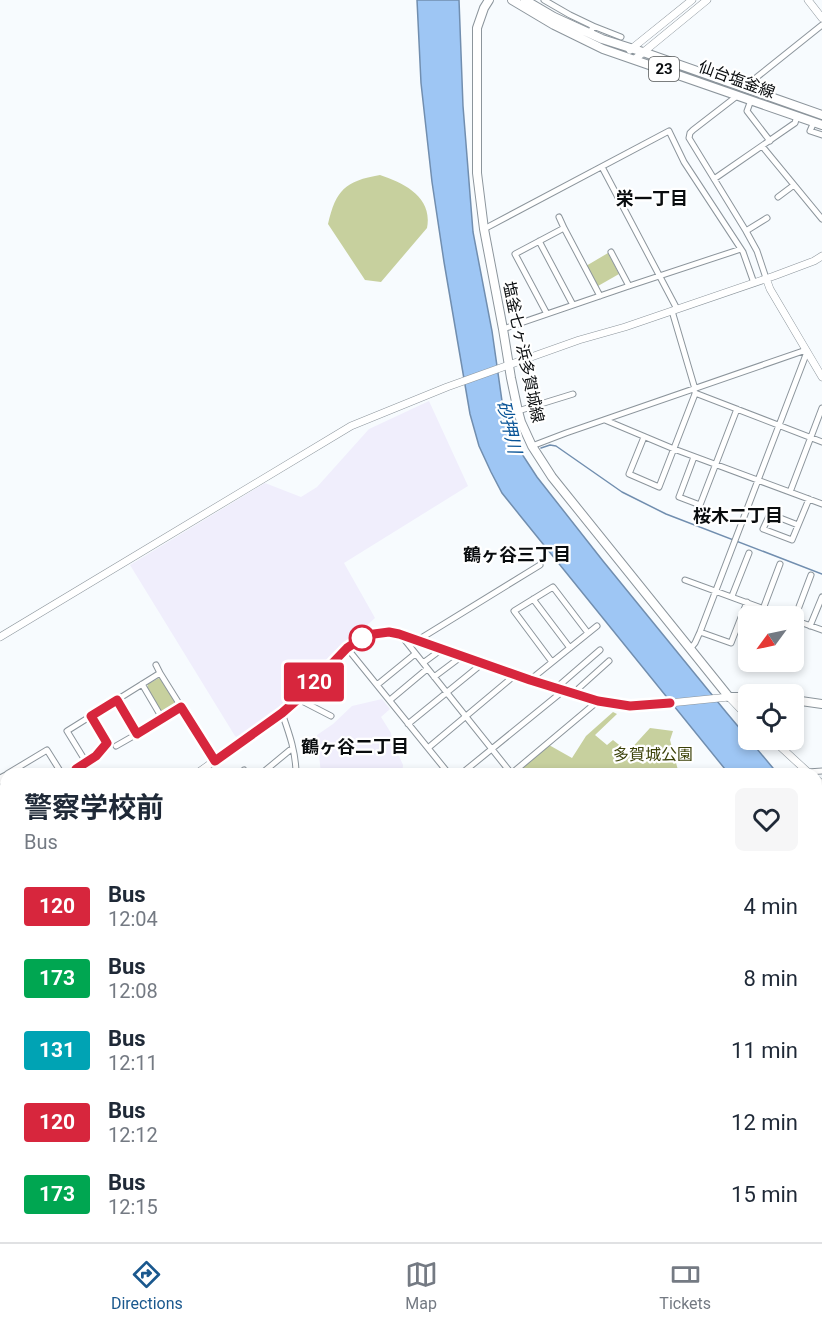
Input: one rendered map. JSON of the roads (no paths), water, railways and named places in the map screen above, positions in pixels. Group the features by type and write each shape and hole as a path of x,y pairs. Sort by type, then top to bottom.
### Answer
{"main road":[{"name":"塩釜七ヶ浜多賀城線","path":"489,0 480,18 476,42 477,173 484,229 503,329 505,367 524,429 552,477 729,697"},
{"name":"仙台塩釜線","path":"512,0 578,38 603,49 737,96 751,96 822,115"},
{"name":"仙台塩釜線","path":"525,0 554,17 592,30 797,117 818,123"},
{"path":"729,697 738,697"},
{"path":"804,701 822,704"}],"street":[{"path":"544,0 592,30 621,37"},
{"path":"624,55 692,0"},
{"path":"635,59 708,0"},
{"path":"808,0 822,18"},
{"path":"770,141 747,111 753,82 822,25"},
{"path":"737,96 690,133 689,138 746,231 757,251 770,289 822,377"},
{"path":"714,179 795,123 797,117"},
{"path":"818,123 810,131 822,135"},
{"path":"484,229 669,131 684,162 741,249 754,283"},
{"path":"762,146 822,219"},
{"path":"602,167 660,276 674,310 694,391 659,487 629,474 644,437"},
{"path":"778,197 794,185"},
{"path":"559,217 600,296"},
{"path":"746,231 767,218"},
{"path":"547,314 515,254 564,228"},
{"path":"539,242 573,305"},
{"path":"503,329 741,249"},
{"path":"611,252 629,285"},
{"path":"0,636 351,426 579,340 625,327 822,258"},
{"path":"532,446 806,351"},
{"path":"690,649 700,632 716,591 806,351"},
{"path":"694,391 822,442"},
{"path":"518,411 573,394"},
{"path":"790,492 822,408"},
{"path":"694,457 679,497 700,505 737,409"},
{"path":"605,420 694,457 822,504"},
{"path":"798,525 770,514 763,529 792,540 809,499"},
{"path":"732,596 749,553"},
{"path":"764,606 780,564"},
{"path":"418,640 540,565"},
{"path":"812,575 794,620 822,630"},
{"path":"685,580 756,606"},
{"path":"552,662 513,611 553,586 588,633"},
{"path":"810,626 822,597"},
{"path":"533,599 570,648"},
{"path":"700,632 730,643 747,602"},
{"path":"530,680 597,626"},
{"path":"205,768 282,713 347,648 374,634 389,632 598,701 630,706 729,697 738,706"},
{"path":"399,634 506,768"},
{"path":"347,648 444,768"},
{"path":"390,700 442,648"},
{"path":"468,768 559,690 600,650"},
{"path":"377,685 415,654"},
{"path":"434,677 462,656"},
{"path":"576,695 579,688 609,661"},
{"path":"408,724 483,663"},
{"path":"156,665 215,761"},
{"path":"86,762 67,731 160,673"},
{"path":"428,748 515,675"},
{"path":"142,684 162,718"},
{"path":"298,699 331,716"},
{"path":"117,700 137,734"},
{"path":"518,768 598,701"},
{"path":"116,746 181,707"},
{"path":"282,713 292,740 295,768"},
{"path":"76,768 96,756 107,743 91,716"},
{"path":"268,768 293,749"},
{"path":"16,768 47,750 58,768"},
{"path":"784,750 804,768"}],"water":[{"name":"砂押川","path":"417,0 459,0 463,106 473,232 492,331 502,401 520,451 537,477 603,561 738,726 738,750 758,750 773,768 724,768 502,493 479,446 470,414 432,182 421,83"}],"waterway":[{"path":"541,448 556,446 622,492 666,514 822,574"}],"district":[{"name":"栄一丁目","path":"652,199"},
{"name":"桜木二丁目","path":"738,516"},
{"name":"鶴ヶ谷三丁目","path":"517,555"},
{"name":"鶴ヶ谷二丁目","path":"355,747"}],"park label":[{"name":"多賀城公園","path":"653,754"}]}
